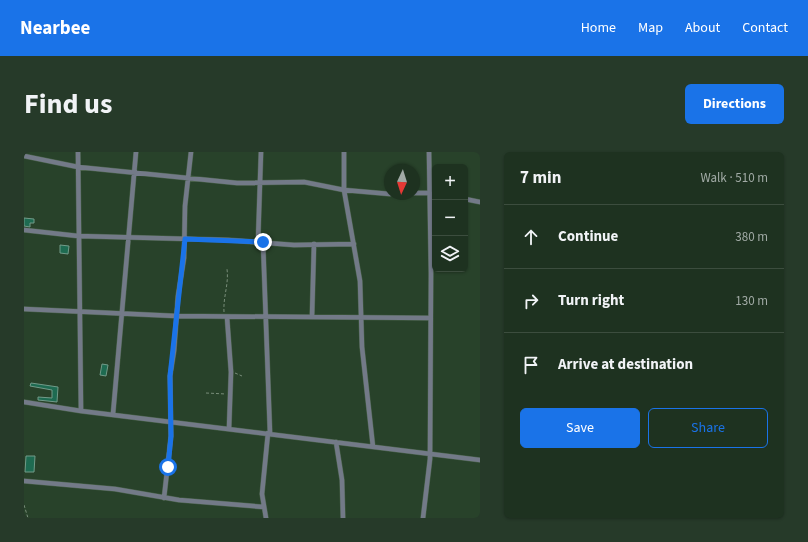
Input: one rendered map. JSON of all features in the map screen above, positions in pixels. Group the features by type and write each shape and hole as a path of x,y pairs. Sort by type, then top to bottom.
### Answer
{"street":[{"path":"78,152 78,311 81,411"},
{"path":"113,414 128,237 131,230 136,172 136,152"},
{"path":"164,498 171,423 170,376 174,351 176,316 185,239 188,178 191,152"},
{"path":"261,152 261,242 266,317 269,433 262,494 266,518"},
{"path":"344,152 344,190 360,281 362,347 374,446"},
{"path":"423,518 430,465 429,152"},
{"path":"24,156 78,167 242,183 304,182 344,190 384,193"},
{"path":"420,192 430,193"},
{"path":"468,200 480,202"},
{"path":"24,230 78,236 354,244"},
{"path":"312,318 314,244"},
{"path":"24,309 176,316 430,318"},
{"path":"226,317 231,372 229,429"},
{"path":"24,402 171,423 269,433 480,460"},
{"path":"336,442 342,480 343,518"},
{"path":"24,481 115,489 164,498 264,507"}],"path":[{"path":"226,317 223,299 228,284 227,269"},
{"path":"231,372 242,376"},
{"path":"206,392 230,395"},
{"path":"24,505 28,518"}],"building":[{"path":"24,218 34,219 34,223 30,223 30,227 24,226"},
{"path":"60,245 69,246 68,254 60,253"},
{"path":"102,364 108,365 106,376 100,375"},
{"path":"31,383 58,387 57,402 38,400 38,397 52,398 52,390 30,386"},
{"path":"26,456 35,456 34,472 25,472"}],"route":[{"path":"168,467 171,436 170,376 174,358 176,316 184,258 185,239 263,242"}]}
